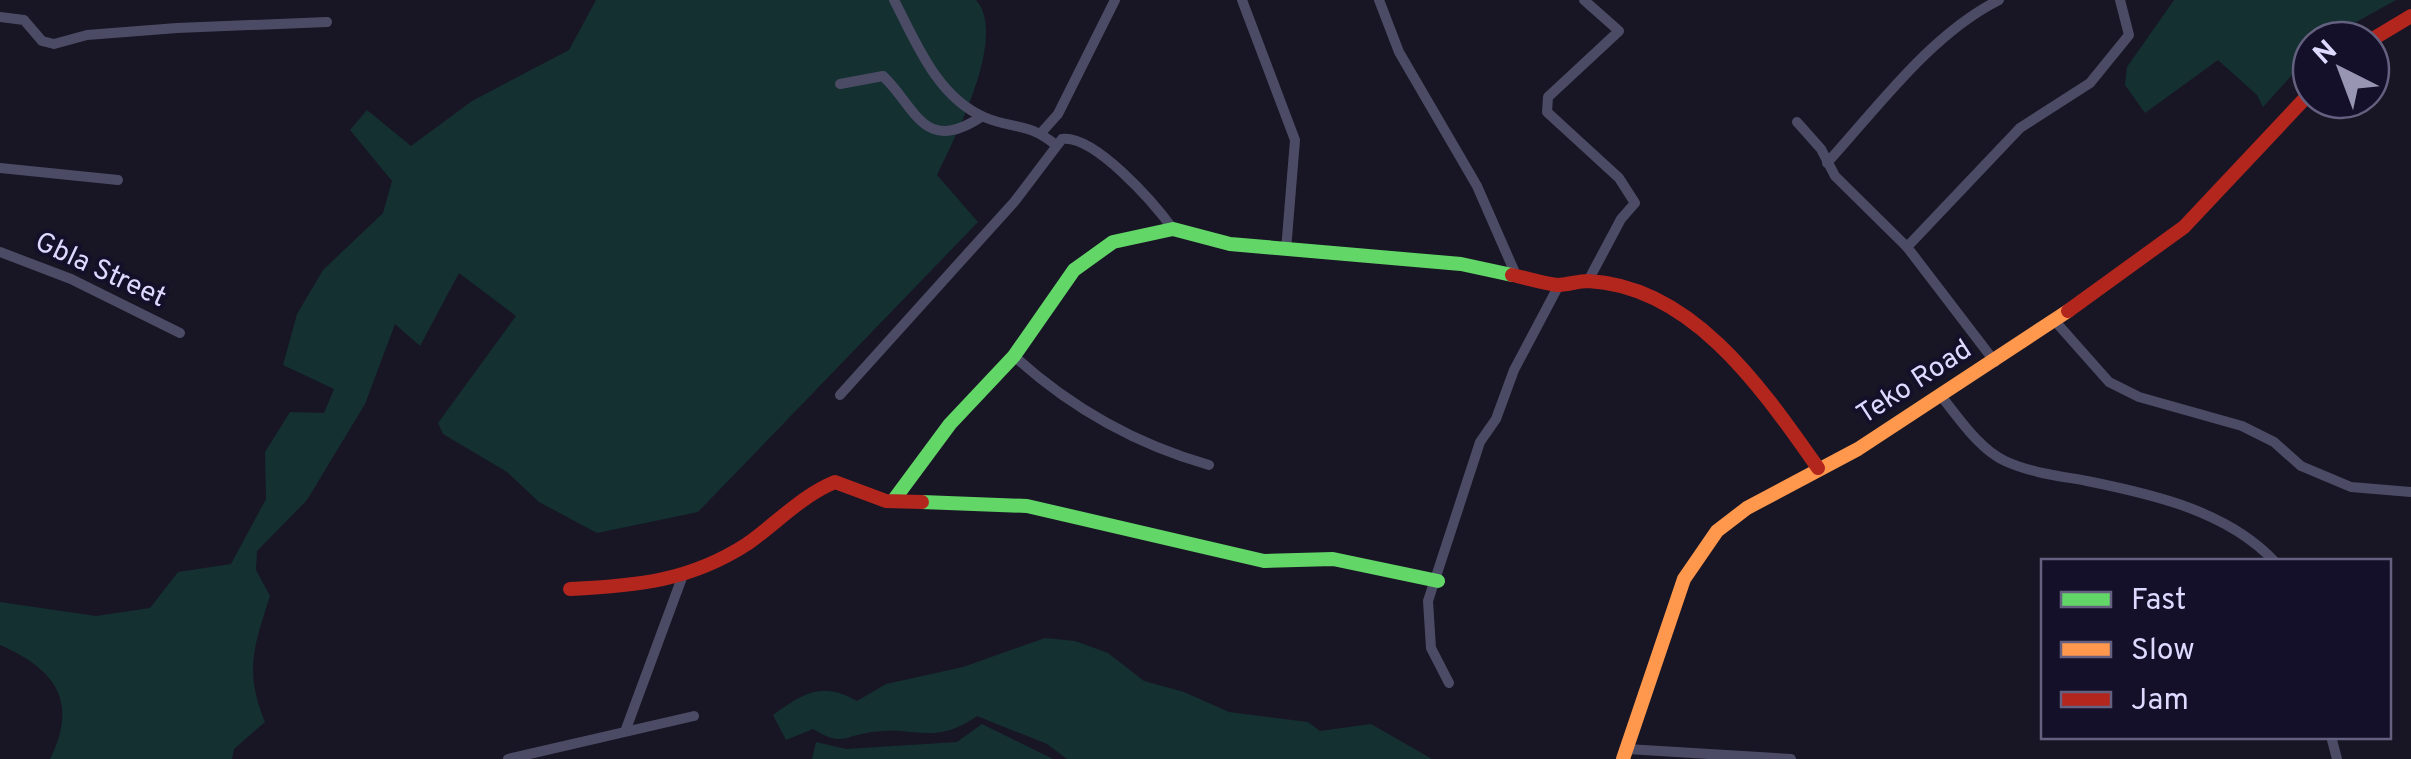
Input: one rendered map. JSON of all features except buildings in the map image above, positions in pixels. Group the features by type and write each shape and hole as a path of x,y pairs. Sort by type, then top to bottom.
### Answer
{"street":[{"path":"894,0 926,62 949,92 981,117 1041,133 1056,145"},
{"path":"1041,133 1058,114 1115,0"},
{"path":"1242,0 1295,140 1286,250"},
{"path":"1379,0 1399,52 1477,186 1516,275"},
{"path":"1584,0 1619,31 1548,96 1547,112 1618,178 1635,203 1621,219 1588,281"},
{"path":"1827,164 1939,39 1965,17 1998,0"},
{"path":"1907,247 2020,128 2090,83 2115,57 2129,36 2120,0"},
{"path":"0,18 24,20 42,42 54,44 88,35 327,22"},
{"path":"840,84 883,76 922,124 943,130 966,126 981,117"},
{"name":"Teko Road","path":"1625,754 1684,579 1717,530 1747,508 1858,449 1994,362 2184,226 2291,113"},
{"path":"1797,122 1821,148 1827,164 1907,247 1994,362"},
{"path":"840,395 1015,201 1056,145 1070,138 1112,162 1173,229"},
{"path":"0,168 118,180"},
{"path":"893,501 950,424 1014,356 1074,270 1096,250 1113,242 1173,229 1230,244 1460,264 1559,285 1588,281 1653,298 1693,320 1773,404 1818,468"},
{"name":"Gbla Street","path":"0,252 72,279 180,333"},
{"path":"1449,683 1430,648 1428,601 1438,581 1480,442 1496,419 1514,370 1559,285"},
{"path":"2054,320 2109,382 2139,397 2242,426 2274,442 2302,466 2351,487 2411,492"},
{"path":"1014,356 1066,401 1154,446 1209,465"},
{"path":"1941,396 1965,426 2002,459 2033,471 2136,491 2213,516 2271,559"},
{"path":"570,589 646,586 683,575 745,545 822,486 846,483 874,498 1027,506 1264,561 1333,559 1438,581"},
{"path":"626,729 683,575"},
{"path":"508,759 694,716"},
{"path":"1625,754 1791,759"}],"green space":[{"path":"596,0 976,0 984,16 982,61 966,112 937,175 978,222 698,512 597,533 539,502 507,472 443,434 438,423 516,316 459,273 420,346 395,324 365,404 307,500 257,551 256,570 270,596 253,673 265,722 234,749 232,759 50,759 62,720 61,704 48,676 0,645 0,602 96,616 150,608 178,572 231,564 266,499 265,452 290,412 324,413 334,389 283,365 297,314 323,270 383,213 392,181 350,130 367,110 411,146 472,101 569,50"},
{"path":"2174,0 2396,0 2360,20 2291,20 2291,76 2263,107 2257,95 2218,60 2145,113 2125,85 2127,67"},
{"path":"1045,638 1075,641 1108,653 1144,681 1184,692 1229,712 1308,722 1320,731 1371,724 1432,759 1067,759 1047,744 977,716 937,733 888,731 837,739 813,729 786,740 773,715 813,692 833,692 857,701 886,684 963,667"},
{"path":"982,724 1053,759 812,759 816,742 846,749 957,742"}],"traffic: fast":[{"path":"893,501 950,424 1014,356 1074,270 1113,242 1173,229 1230,244 1461,264 1512,275"},
{"path":"922,502 1027,506 1264,561 1333,559 1438,581"}],"traffic: slow":[{"path":"1623,759 1684,579 1717,531 1747,508 1858,449 2068,311"}],"traffic: jam":[{"path":"2391,28 2411,16"},
{"path":"2068,311 2184,227 2291,113"},
{"path":"1512,275 1557,285 1588,281 1626,287 1660,301 1722,347 1774,407 1818,468"},
{"path":"570,589 640,583 705,566 747,544 800,502 835,482 886,501 922,502"}]}
